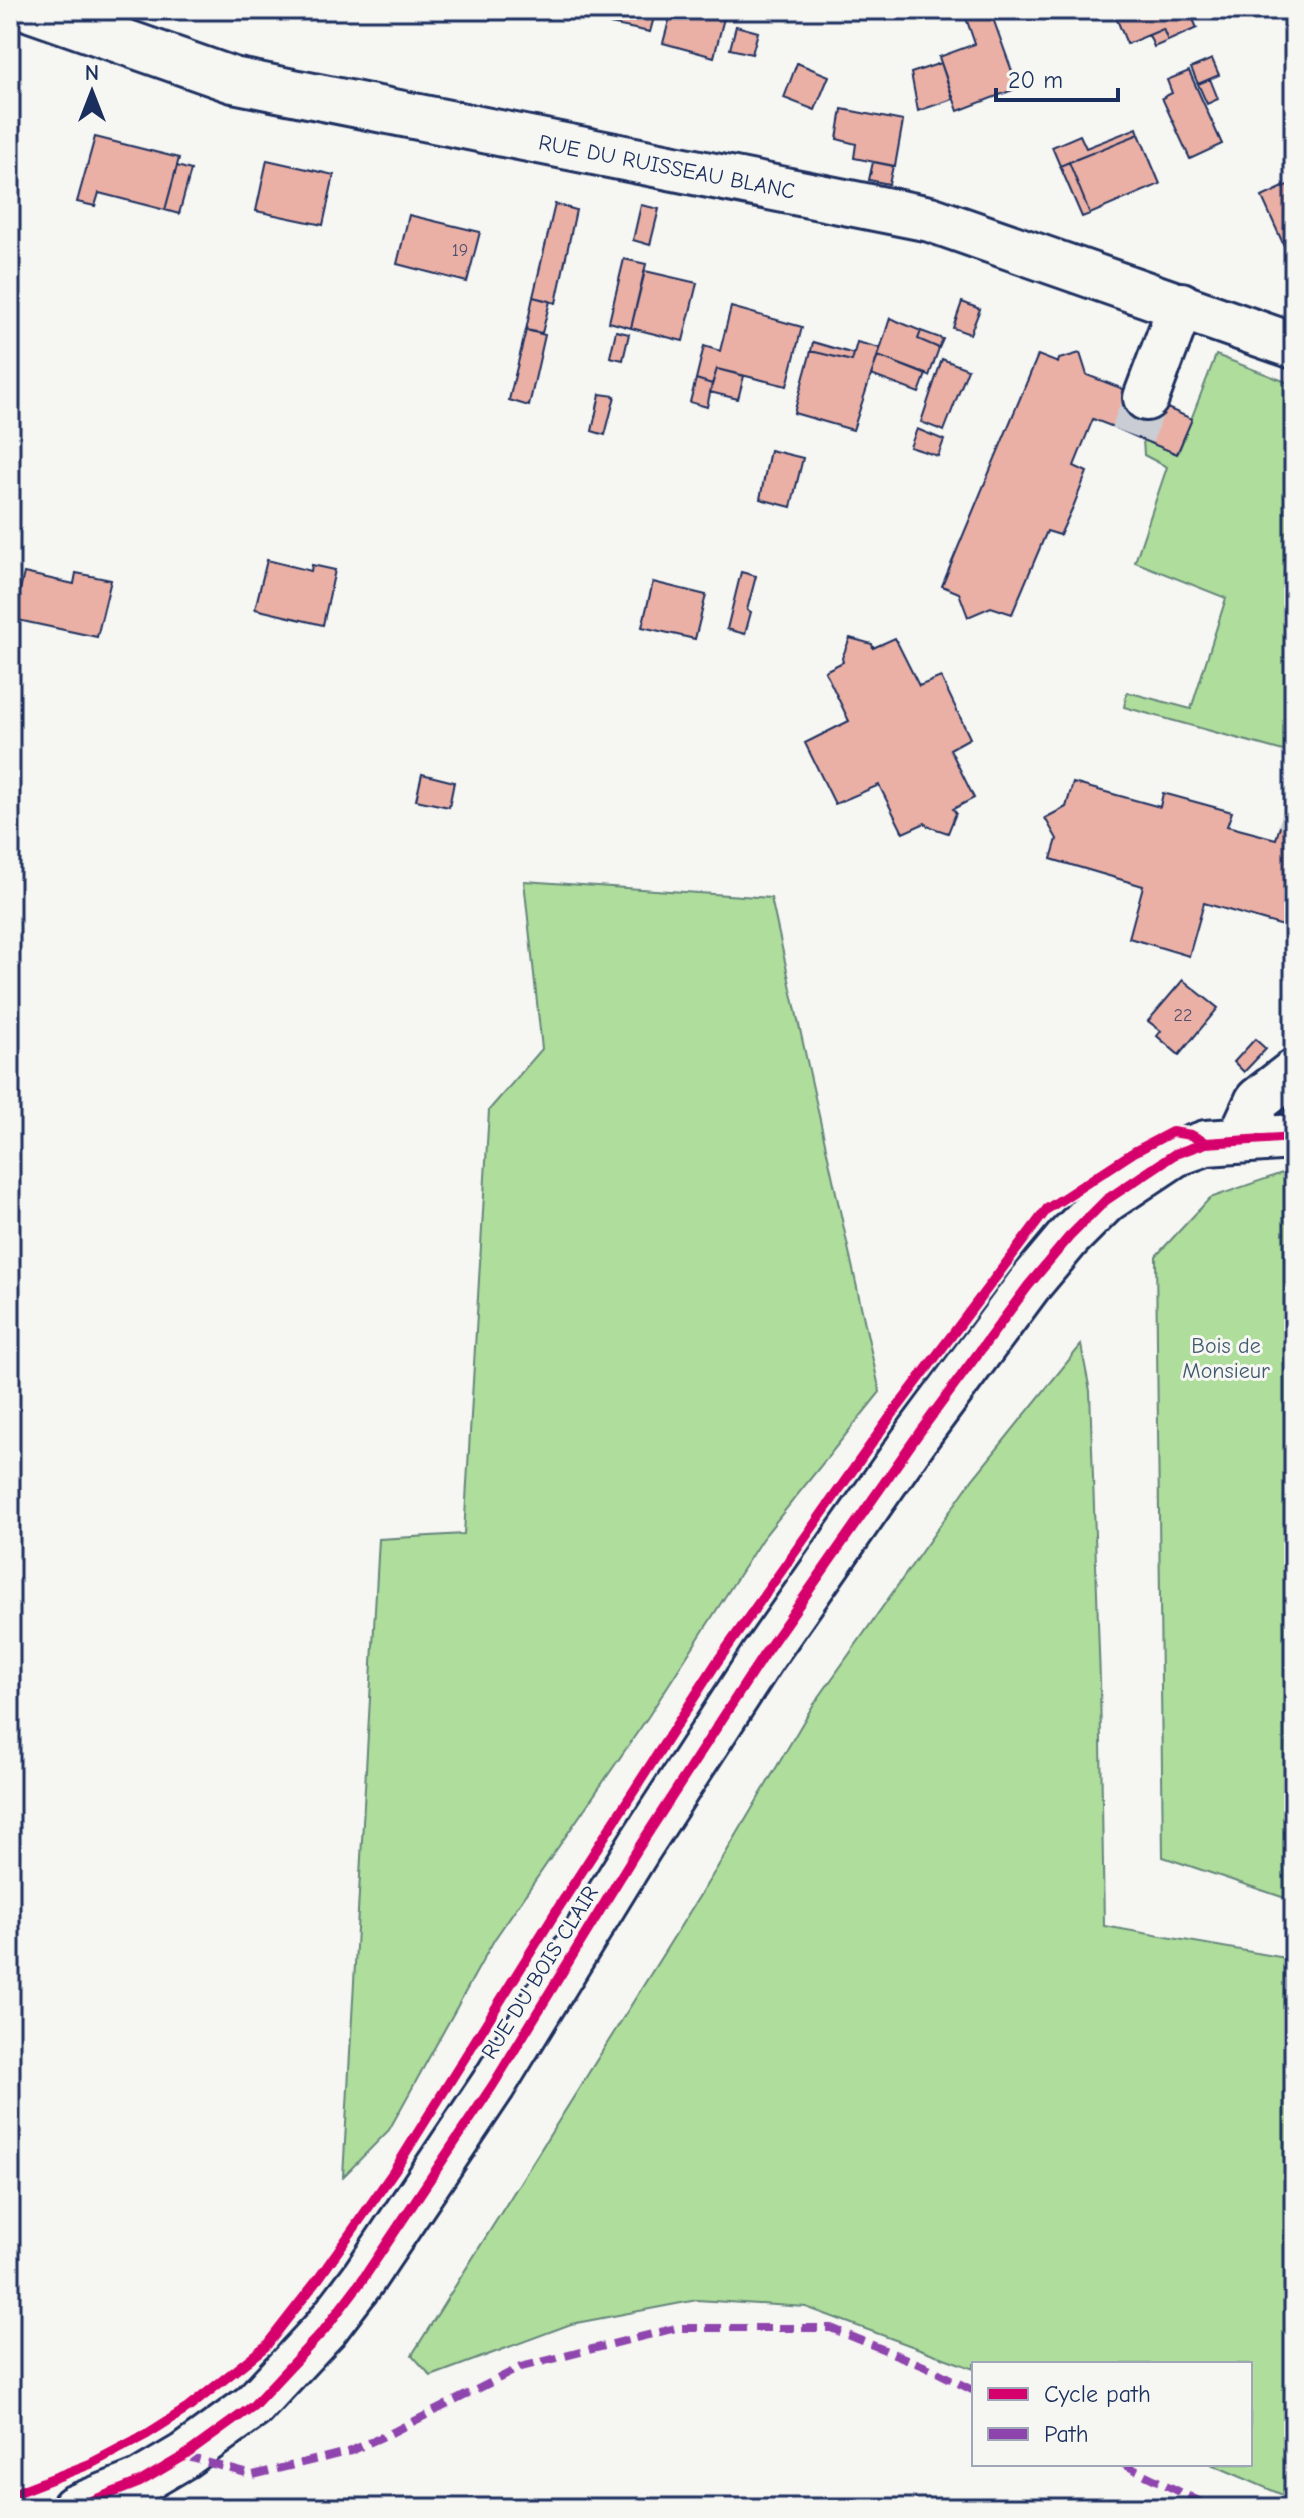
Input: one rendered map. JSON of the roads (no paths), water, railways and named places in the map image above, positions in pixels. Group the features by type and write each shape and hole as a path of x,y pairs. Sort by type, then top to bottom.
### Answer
{"street":[{"name":"RUE DU RUISSEAU BLANC","path":"33,10 233,80 930,219 1294,346"},
{"path":"1146,398 1181,305"},
{"path":"1240,1139 1258,1100 1294,1072"},
{"name":"RUE DU BOIS CLAIR","path":"74,2508 140,2482 184,2456 253,2406 325,2329 363,2279 493,2085 639,1847 763,1656 919,1433 1028,1286 1069,1237 1106,1200 1175,1154 1206,1143 1294,1137"}],"tunnel":[{"path":"1132,435 1146,398"},
{"path":"1286,805 1294,808"}],"park label":[{"name":"Bois de Monsieur","path":"1226,1358"}]}
